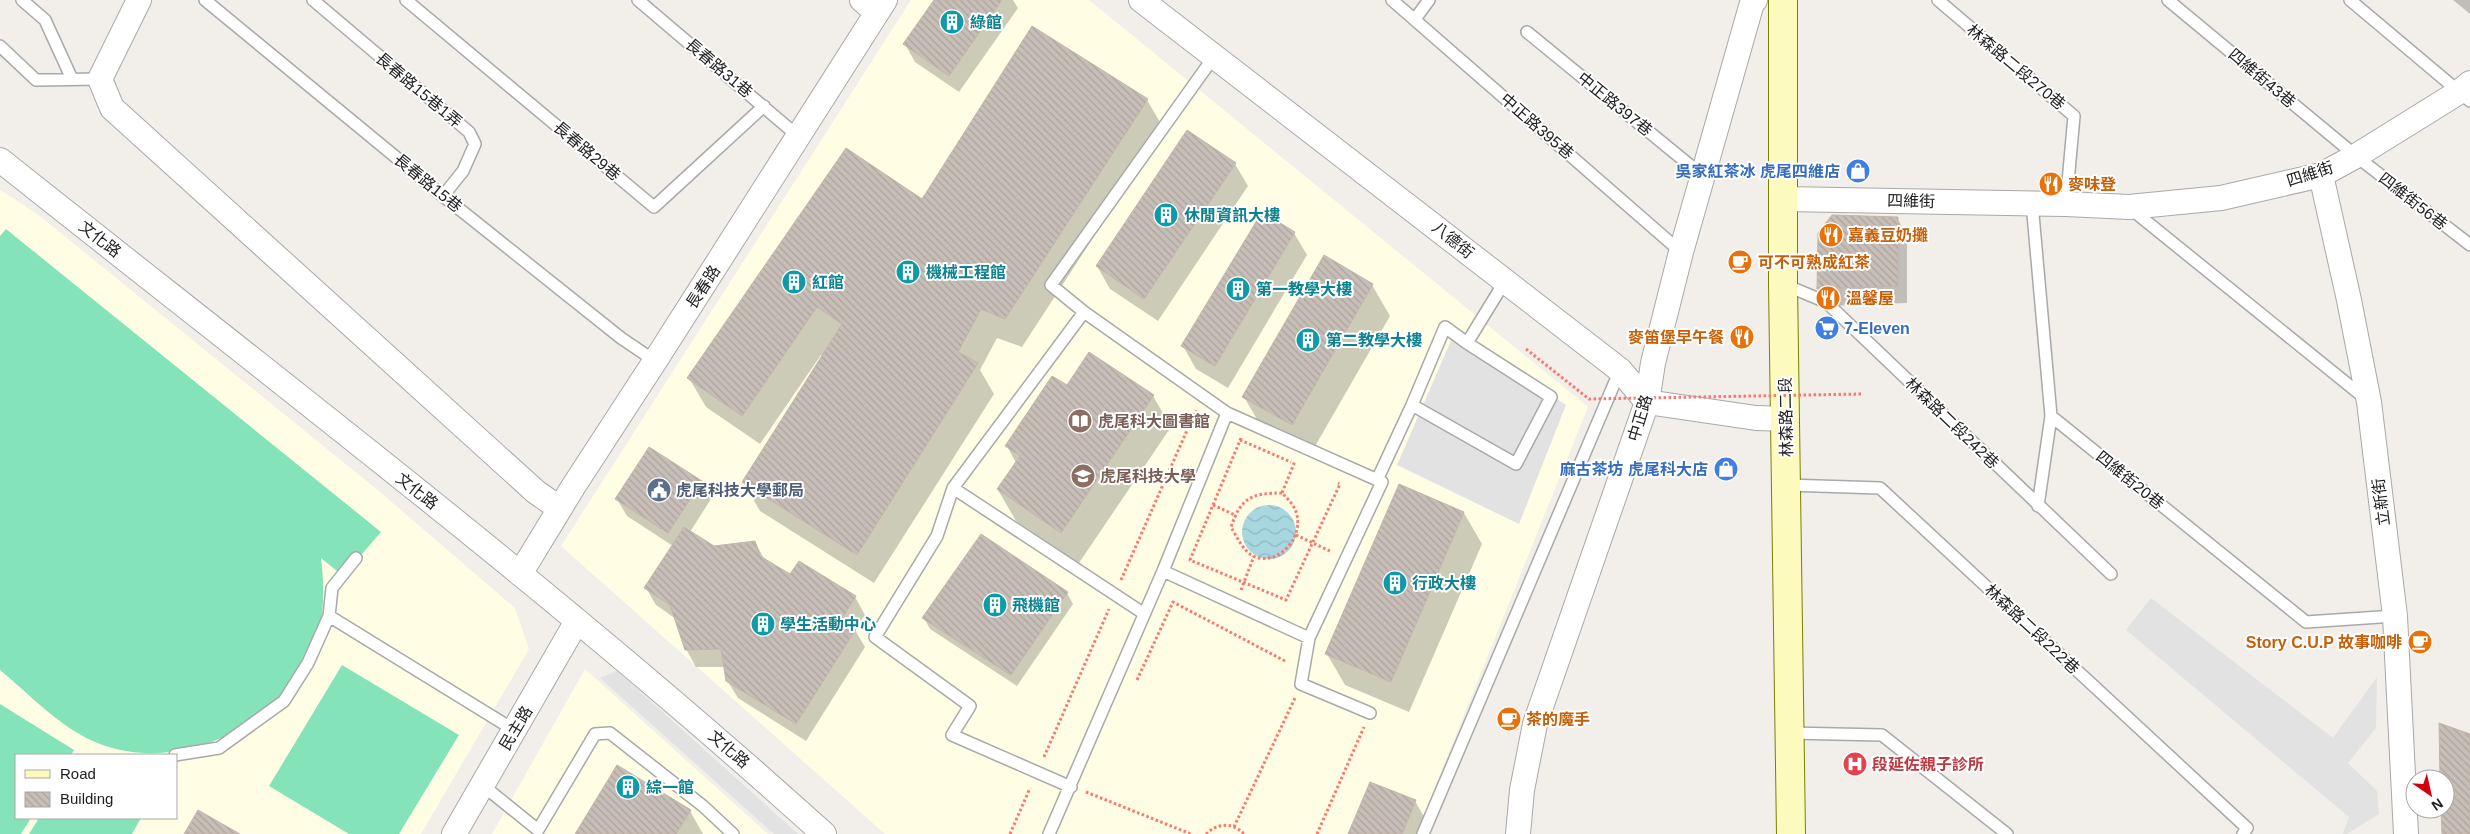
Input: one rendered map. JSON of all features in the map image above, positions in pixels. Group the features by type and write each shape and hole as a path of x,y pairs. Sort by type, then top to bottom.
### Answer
{"main road":[{"name":"林森路二段","path":"1783,0 1783,199 1791,834"}],"street":[{"path":"138,0 100,78 112,108 536,492 559,508"},
{"name":"八德街","path":"1141,0 1213,58 1428,220 1620,370 1647,402"},
{"name":"中正路","path":"1518,834 1522,790 1535,724 1647,402 1653,363 1681,252 1752,3 1755,0"},
{"name":"長春路","path":"520,574 559,508 799,137 875,4"},
{"name":"四維街","path":"1783,199 2032,203 2129,207 2221,198 2321,175 2466,92"},
{"name":"文化路","path":"0,160 610,646 824,834"},
{"name":"立新街","path":"2321,175 2350,300 2369,402 2395,616 2406,834"},
{"path":"1647,402 1756,418 1787,419"},
{"name":"民主路","path":"454,834 481,784 577,621"}],"lane":[{"path":"22,0 45,20 72,79"},
{"name":"長春路15巷","path":"205,0 443,196 621,338 655,361"},
{"name":"長春路15巷1弄","path":"313,0 469,132 475,144 463,171 443,196"},
{"name":"長春路29巷","path":"406,0 654,207 764,106"},
{"name":"長春路31巷","path":"638,0 799,137"},
{"name":"中正路395巷","path":"1392,0 1681,252"},
{"path":"1415,19 1429,0"},
{"name":"林森路二段270巷","path":"1938,0 2074,116 2066,204"},
{"name":"四維街43巷","path":"2168,0 2356,156"},
{"path":"2350,0 2466,92"},
{"name":"中正路397巷","path":"1527,32 1703,176"},
{"path":"0,46 36,80 100,78"},
{"path":"1213,58 1051,285 1084,312 1227,414 1382,482 1309,638 1301,684 1370,713"},
{"name":"四維街56巷","path":"2356,156 2470,245"},
{"path":"2032,203 2051,416 2038,506"},
{"path":"2129,207 2369,402"},
{"path":"1466,343 1505,281"},
{"name":"林森路二段242巷","path":"1784,284 1826,302 2111,574"},
{"path":"1072,787 952,735 970,706 874,637 937,536 953,488 1084,312"},
{"path":"1377,480 1412,405 1445,327 1466,343 1550,397 1516,464 1412,405"},
{"path":"1422,834 1620,370"},
{"path":"1049,834 1072,787 1227,414"},
{"name":"四維街20巷","path":"2051,416 2306,622 2395,616"},
{"name":"林森路二段222巷","path":"1787,485 1880,488 2247,828 2243,834"},
{"path":"953,488 1143,614"},
{"path":"178,755 219,748 284,701 308,663 329,616 332,588 356,558"},
{"path":"1163,571 1309,638"},
{"path":"329,616 514,730"},
{"path":"481,784 538,830 595,734 610,733 703,806 733,834"},
{"path":"1789,733 1882,735 2007,834"}],"path":[{"path":"1526,349 1589,399 1861,394"},
{"path":"1010,834 1202,396"},
{"path":"1241,438 1190,560 1286,600 1340,484"},
{"path":"1282,493 1302,447"},
{"path":"1282,493 1295,509 1298,517 1296,535 1292,544 1276,556 1258,558 1239,541 1231,527 1238,508 1252,496 1282,493"},
{"path":"1193,497 1236,515"},
{"path":"1296,535 1346,559"},
{"path":"1236,604 1254,556"},
{"path":"1135,683 1172,602 1304,670"},
{"path":"1234,827 1301,684"},
{"path":"1317,834 1370,713"},
{"path":"1082,800 1090,783"},
{"path":"1072,787 1191,834"},
{"path":"1206,834 1220,826 1234,827 1244,834"}],"shaded area":[{"name":"虎尾科技大學","path":"911,0 1089,0 1588,407 1416,834 885,834 561,546"},
{"path":"0,190 36,213 380,492 515,608 529,649 421,834 0,834"},
{"path":"1456,329 1566,405 1519,524 1397,465"},
{"path":"2151,598 2333,738 2377,677 2376,728 2348,763 2377,791 2379,814 2347,834 2343,834 2349,817 2126,630"},
{"path":"585,669 768,834 492,834"},
{"path":"617,671 798,834 774,834 600,678"}],"green space":[{"path":"6,229 381,532 343,576 321,558 323,597 321,624 314,649 308,661 291,686 269,708 243,727 215,741 185,750 154,753 123,751 93,741 68,727 0,670 0,236"},
{"path":"342,665 459,735 399,834 349,834 269,786"},
{"path":"0,704 74,750 72,754 15,754 15,819 30,819 21,834 0,834"},
{"path":"38,819 140,819 132,834 29,834"}],"water":[{"path":"1269,505 1279,507 1288,513 1294,522 1296,532 1294,542 1288,551 1279,557 1269,559 1259,557 1250,551 1244,542 1242,532 1244,522 1250,513 1259,507"}],"building":[{"name":"綠館","path":"934,0 1002,0 949,76 903,44"},
{"name":"機械工程館","path":"1032,26 1148,99 1005,319 981,309 958,352 978,363 857,555 742,482 842,324 817,307 742,416 687,378 846,148 922,199"},
{"name":"休閒資訊大樓","path":"1187,130 1236,163 1144,299 1096,266"},
{"name":"第一教學大樓","path":"1262,212 1295,232 1215,366 1181,346"},
{"path":"1832,215 1898,217 1898,286 1817,289 1818,233"},
{"name":"第二教學大樓","path":"1324,255 1373,284 1292,425 1242,397"},
{"name":"虎尾科大圖書館","path":"1089,352 1154,395 1061,533 997,489 1020,456 1005,446 1052,376 1067,385"},
{"name":"虎尾科技大學郵局","path":"649,447 702,481 668,533 615,499"},
{"name":"行政大樓","path":"1399,484 1464,512 1391,682 1325,654"},
{"name":"學生活動中心","path":"684,527 714,546 755,541 760,556 790,574 799,561 856,596 841,620 856,629 796,724 726,681 721,649 685,650 670,605 644,588"},
{"name":"飛機館","path":"981,534 1068,592 1011,675 922,618"},
{"path":"2439,723 2470,734 2470,834 2442,834 2441,819 2455,819 2455,769 2440,769"},
{"name":"綜一館","path":"617,765 691,810 676,834 575,834"},
{"path":"1370,782 1416,800 1402,834 1348,834"},
{"path":"198,810 240,834 184,834"}],"place":[{"name":"綠館","path":"952,22"},
{"name":"吳家紅茶冰 虎尾四維店","path":"1858,171"},
{"name":"麥味登","path":"2051,184"},
{"name":"休閒資訊大樓","path":"1166,215"},
{"name":"嘉義豆奶攤","path":"1831,235"},
{"name":"可不可熟成紅茶","path":"1740,262"},
{"name":"機械工程館","path":"908,272"},
{"name":"紅館","path":"794,282"},
{"name":"第一教學大樓","path":"1238,289"},
{"name":"溫馨屋","path":"1828,298"},
{"name":"7-Eleven","path":"1827,328"},
{"name":"麥笛堡早午餐","path":"1742,337"},
{"name":"第二教學大樓","path":"1308,340"},
{"name":"虎尾科大圖書館","path":"1080,421"},
{"name":"麻古茶坊 虎尾科大店","path":"1726,469"},
{"name":"虎尾科技大學","path":"1083,476"},
{"name":"虎尾科技大學郵局","path":"659,490"},
{"name":"行政大樓","path":"1395,583"},
{"name":"飛機館","path":"995,605"},
{"name":"學生活動中心","path":"763,624"},
{"name":"Story C.U.P 故事咖啡","path":"2420,642"},
{"name":"茶的魔手","path":"1509,719"},
{"name":"段延佐親子診所","path":"1855,764"},
{"name":"綜一館","path":"628,787"}]}
